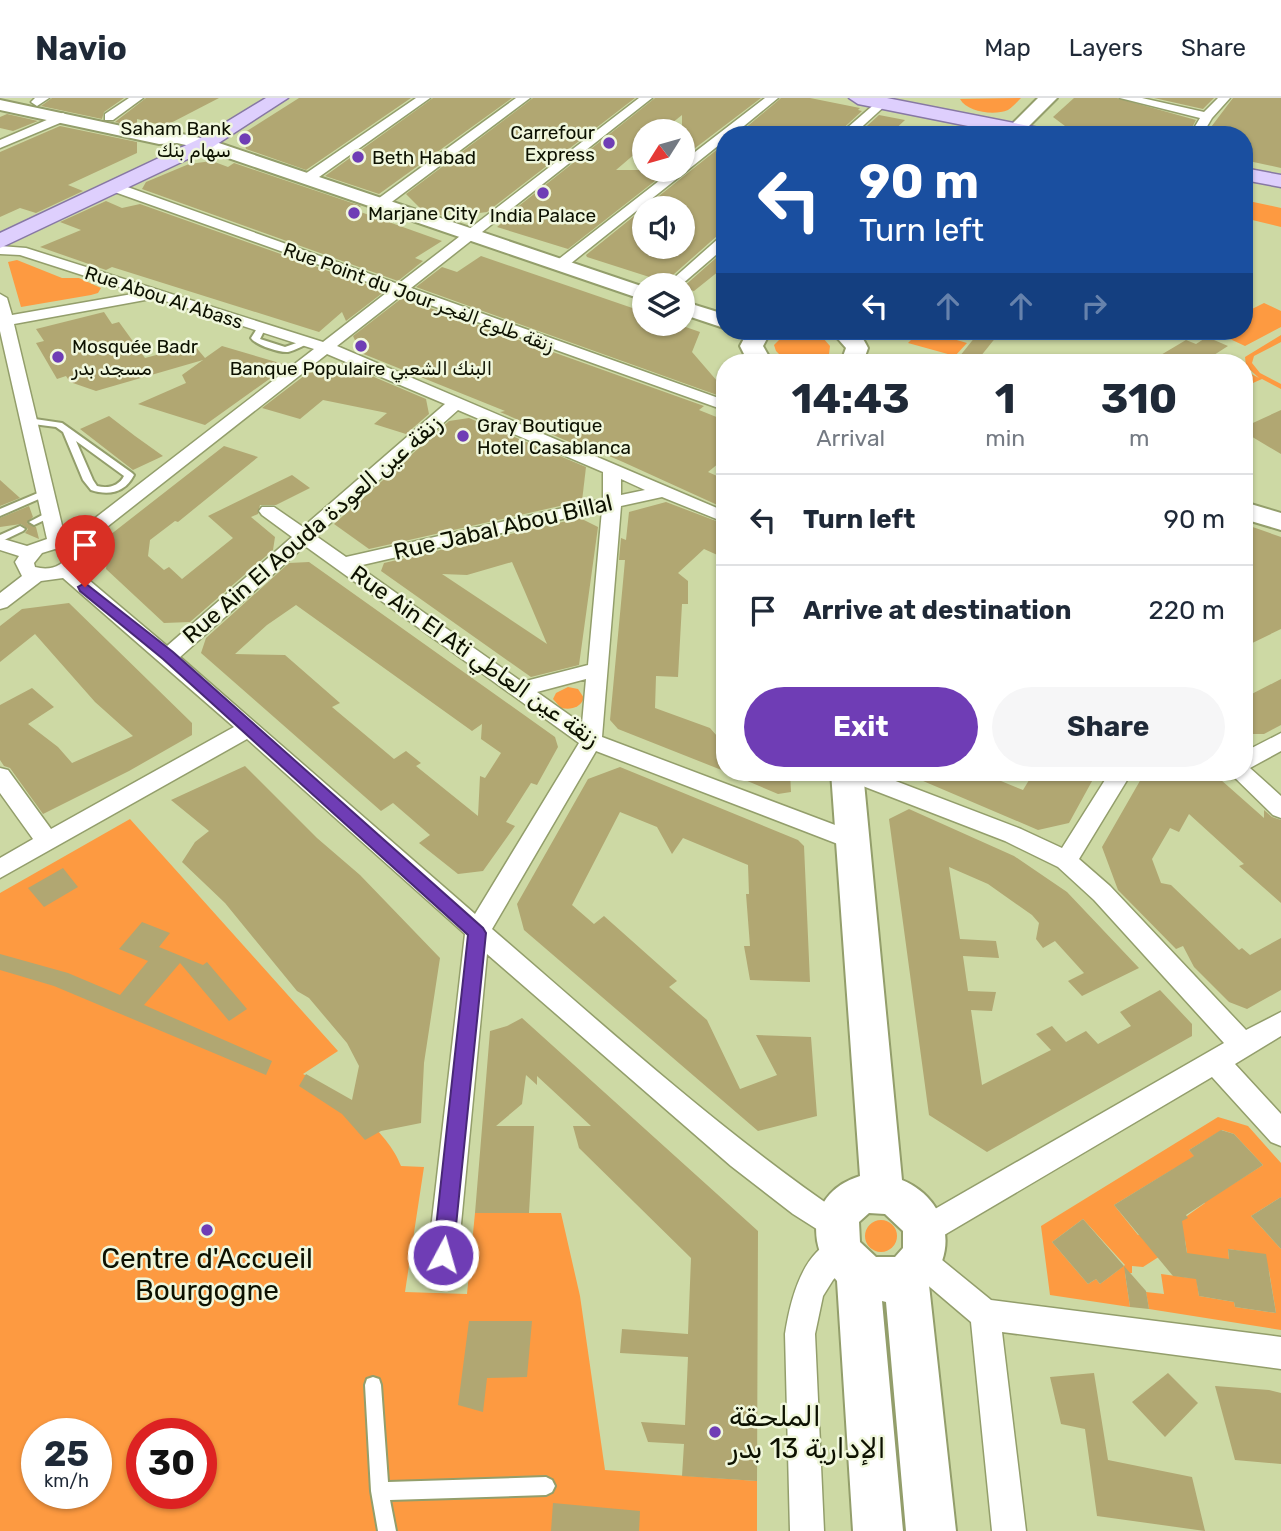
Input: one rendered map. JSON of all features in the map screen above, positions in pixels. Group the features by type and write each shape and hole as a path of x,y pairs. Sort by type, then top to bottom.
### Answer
{"main road":[{"path":"18,98 40,100 174,131 190,141 632,290"},
{"path":"0,241 114,187 190,141 252,98"},
{"path":"0,228 279,98"},
{"path":"858,98 986,126"},
{"path":"1019,126 1048,98"},
{"path":"0,104 159,139 190,141"},
{"path":"1253,176 1281,181"},
{"path":"695,311 716,318"},
{"path":"1253,494 1281,503"},
{"path":"1253,513 1281,522"},
{"path":"849,781 851,840 882,1193"},
{"path":"878,1531 839,1213 858,1196 882,1193 905,1204 920,1220 917,1256 931,1531"},
{"path":"845,1250 882,1281 917,1256"}],"street":[{"path":"109,117 137,98"},
{"path":"307,179 424,98"},
{"path":"380,204 524,98"},
{"path":"64,544 327,348 646,98"},
{"path":"736,126 772,98"},
{"path":"1126,98 1207,116"},
{"path":"1201,126 1224,98"},
{"path":"855,126 882,103"},
{"path":"0,144 63,117"},
{"path":"695,159 716,142"},
{"path":"560,265 665,182"},
{"name":"Rue Point du Jour زنقة طلوع الفجر","path":"114,187 716,402"},
{"path":"687,273 716,247"},
{"name":"Rue Abou Al Abass","path":"0,250 20,251 327,348"},
{"path":"3,321 155,294"},
{"path":"0,298 3,321 45,493 42,518 64,544"},
{"path":"327,348 716,514"},
{"name":"Rue Ain El Aouda زنقة عين العودة","path":"168,656 456,403"},
{"path":"443,1255 477,933 591,741 612,503 612,469"},
{"name":"Rue Jabal Abou Billal","path":"343,564 664,491"},
{"name":"Rue Ain El Ati زنقة عين العاطي","path":"268,511 591,741 851,840"},
{"path":"0,542 30,553"},
{"path":"64,544 77,549 78,557 65,570 50,575 36,575 24,567 25,559 30,553 44,545 64,544"},
{"path":"65,570 168,656 477,933 768,1180 845,1250 814,1280 802,1314 800,1334 807,1531"},
{"path":"0,603 36,575"},
{"path":"519,690 597,669"},
{"path":"0,869 248,729"},
{"path":"1253,757 1281,741"},
{"path":"0,776 48,842"},
{"path":"872,781 1013,835 1066,861 1102,894 1242,1045"},
{"path":"1066,861 1115,781"},
{"path":"1250,781 1281,809"},
{"path":"1281,1023 1215,1061 917,1256 985,1314 1281,1353"},
{"path":"1215,1061 1281,1133"},
{"path":"985,1314 1009,1531"}],"lane":[{"path":"28,421 51,422 67,430 130,475 127,481 111,490 94,488 67,430"},
{"path":"0,513 45,493"},
{"path":"0,542 20,529"},
{"path":"373,1385 380,1490 387,1531"},
{"path":"380,1490 546,1486"}],"shaded area":[{"path":"1021,98 1008,110 996,113 975,110 960,99"},
{"path":"1253,202 1281,208 1281,227 1253,220"},
{"path":"17,260 62,278 79,278 101,288 98,293 91,295 21,307 8,262"},
{"path":"1264,303 1281,311 1281,327 1245,346 1232,340 1253,340 1253,308"},
{"path":"1281,335 1281,342 1254,356 1253,360 1253,354 1250,354"},
{"path":"779,340 825,340 830,346 829,354 779,354 774,345"},
{"path":"911,340 957,340 967,343 957,354 948,354 908,343"},
{"path":"1253,364 1260,373 1281,384 1281,389 1262,379 1253,383 1253,375 1259,378 1253,372"},
{"path":"568,687 578,689 584,698 575,708 561,708 553,699 556,693"},
{"name":"Centre d'Accueil Bourgogne","path":"130,819 338,1051 303,1074 330,1090 374,1126 395,1153 401,1166 424,1167 405,1292 467,1294 475,1213 561,1213 580,1296 605,1470 757,1481 757,1531 0,1531 0,893"},
{"path":"1218,1117 1248,1126 1281,1163 1281,1197 1251,1216 1281,1249 1281,1330 1149,1309 1146,1292 1164,1294 1161,1274 1191,1278 1185,1240 1143,1267 1132,1266 1132,1273 1125,1273 1130,1307 1050,1295 1041,1226","holes":["1222,1130 1234,1134 1263,1165 1225,1189 1189,1150","1175,1168 1205,1203 1166,1231 1138,1235 1114,1205","1083,1219 1125,1265 1100,1284 1096,1279 1088,1284 1052,1242","1228,1249 1254,1253 1269,1271 1276,1313 1235,1307 1234,1302 1199,1296 1194,1261 1229,1259"]},
{"path":"881,1220 893,1224 897,1236 893,1248 881,1252 869,1248 865,1236 869,1224"}],"building":[{"path":"52,98 124,98 104,112 102,119 41,106"},
{"path":"146,98 219,98 165,126 137,119 137,127 115,122"},
{"path":"299,98 411,98 306,170 246,149 242,134"},
{"path":"433,98 512,98 379,194 325,176"},
{"path":"533,98 635,98 487,212 464,215 451,211 443,216 421,209 406,194"},
{"path":"655,98 761,98 724,126 716,126 716,132 695,148 695,119 682,119 682,115 677,119 632,119 632,156 616,170 632,170 632,182 654,182 632,196 632,199 568,249 497,227 520,208 515,209"},
{"path":"781,98 810,98 860,108 858,110 862,111 846,126 748,126"},
{"path":"1074,98 1117,98 1196,120 1193,126 1065,126 1053,117"},
{"path":"1154,98 1214,98 1203,109"},
{"path":"1233,98 1281,98 1281,168 1253,162 1253,126 1212,126"},
{"path":"7,114 38,121 13,131 0,128 0,117"},
{"path":"879,115 905,120 899,126 867,126"},
{"path":"60,126 137,142 137,153 68,185 83,191 36,213 20,208 0,217 0,152"},
{"path":"716,150 716,237 695,255 695,196 659,196 676,182 695,182 695,167"},
{"path":"212,161 228,167 234,163 361,206 355,210 442,241 415,258 423,261 398,281 142,189 146,182 189,164"},
{"path":"106,201 122,208 140,204 385,291 346,321 342,312 319,332 112,267 106,270 40,247 81,230 60,222"},
{"path":"632,218 632,259 691,259 675,273 637,273 586,255"},
{"path":"481,256 632,308 632,336 695,336 695,330 700,332 692,352 716,380 716,395 416,287 442,267 457,272"},
{"path":"716,258 716,273 695,290 695,277"},
{"path":"402,298 704,406 699,410 716,417 716,466 708,472 716,476 716,504 588,447 588,450 500,412 505,411 361,353 353,336"},
{"path":"104,312 112,324 119,322 145,358 194,345 205,358 222,346 283,364 274,371 282,370 205,425 138,404 186,383 182,375 203,360 96,391 70,382 66,376 57,379 36,343 44,341 36,329"},
{"path":"973,340 994,340 982,354 961,354"},
{"path":"1186,340 1196,344 1202,340 1214,340 1228,346 1216,354 1162,354"},
{"path":"341,363 426,399 429,414 406,434 374,424 387,413 323,400 300,419 262,408 309,372 315,373 325,365"},
{"path":"1281,410 1281,454 1253,437 1253,423"},
{"path":"109,416 163,456 133,470 80,429"},
{"path":"469,418 586,467 582,501 369,549 334,524 449,421"},
{"path":"224,446 258,457 178,522 175,521 150,540 148,556 164,570 169,567 182,579 233,538 208,516 292,475 310,488 276,505 260,505 258,514 251,517 275,537 273,550 190,622 164,623 106,569 110,535"},
{"path":"0,480 20,498 0,506"},
{"path":"666,502 716,521 716,554 704,549 678,573 688,581 688,604 682,604 678,677 656,676 655,708 710,728 716,735 716,768 618,729 610,720 625,560 619,560 621,538 626,540 629,512"},
{"path":"29,506 33,517 27,523 36,527 39,539 25,533 28,529 21,524 0,527 0,518"},
{"path":"580,518 598,527 579,665 531,677 381,571 384,563","holes":["512,562 547,644 442,574 467,575"]},
{"path":"1253,527 1281,537 1281,629 1253,643"},
{"path":"309,562 555,737 558,747 537,785 531,783 506,822 515,826 483,871 458,874 419,843 430,835 393,803 381,811 201,653 206,638 289,563","holes":["296,605 472,731 482,724 481,739 501,753 485,778 480,776 478,816 416,766 421,763 406,751 394,759 332,707 340,703 285,655 235,654 267,625"]},
{"path":"69,603 192,723 192,735 129,771 43,814 10,768 4,766 0,760 0,705 32,688 54,707 28,724 58,747 72,763 133,736 95,702 35,634 0,662 0,626 22,609"},
{"path":"1281,679 1281,725 1264,734 1253,734 1253,693"},
{"path":"245,766 317,838 360,875 440,958 424,1063 421,1123 381,1131 365,1140 342,1114 299,1086 306,1074 352,1100 359,1066 347,1043 309,998 297,991 225,903 182,862 195,842 209,831 171,800"},
{"path":"620,767 798,840 804,846 810,982 750,980 744,946 750,946 746,894 749,894 748,865 683,838 672,854 657,827 620,812 572,905 594,924 604,916 677,981 669,987 707,1020 740,1089 777,1075 756,1035 811,1037 817,1116 758,1131 524,930 517,904 588,779"},
{"path":"747,781 790,781 791,792 778,794"},
{"path":"923,781 1001,781 1023,790 1028,781 1092,781 1069,823 1038,830"},
{"path":"1140,781 1222,781 1264,818 1264,810 1281,820 1281,903 1239,866 1244,864 1189,814 1179,832 1170,828 1152,859 1161,883 1171,885 1239,950 1242,948 1250,955 1281,938 1281,990 1247,1009 1229,1002 1194,967 1183,946 1176,949 1118,890 1102,847"},
{"path":"909,809 1014,856 1067,892 1139,968 1082,996 1068,981 1084,973 1055,941 1043,948 1036,939 1039,923 1032,915 988,884 949,867 960,939 996,941 999,958 963,956 968,991 996,992 992,1011 971,1010 982,1085 1051,1050 1036,1034 1052,1026 1066,1042 1086,1031 1098,1044 1131,1026 1120,1012 1160,990 1192,1024 1192,1036 987,1152 929,1115 889,819"},
{"path":"63,868 78,887 44,907 28,888"},
{"path":"142,922 170,933 159,947 203,965 207,962 247,1009 229,1021 180,963 144,1005 272,1061 266,1075 54,986 0,970 0,954 68,973 120,995 148,961 119,949"},
{"path":"522,1018 758,1231 757,1481 682,1476 684,1444 648,1442 641,1422 685,1425 688,1357 620,1353 622,1329 688,1334 691,1258 579,1148 573,1126 591,1126 537,1076 537,1085 526,1075 522,1104 496,1126 534,1126 529,1213 475,1213 490,1031"},
{"path":"1221,1130 1234,1134 1263,1165 1186,1215 1188,1218 1182,1221 1187,1253 1229,1259 1228,1249 1266,1254 1276,1313 1235,1307 1234,1302 1199,1296 1196,1279 1173,1276 1114,1205 1194,1156 1189,1150"},
{"path":"1281,1197 1281,1249 1251,1216"},
{"path":"1083,1219 1124,1266 1100,1284 1096,1279 1088,1284 1052,1242"},
{"path":"1124,1266 1146,1291 1149,1309 1130,1307"},
{"path":"469,1321 532,1321 527,1377 487,1378 483,1412 458,1405"},
{"path":"1094,1373 1108,1460 1192,1477 1205,1531 1097,1516 1085,1429 1061,1424 1050,1377"},
{"path":"1168,1373 1198,1403 1165,1437 1132,1402"},
{"path":"1215,1386 1281,1393 1281,1464 1235,1460"},
{"path":"553,1503 640,1511 639,1531 551,1531"}],"place":[{"name":"Saham Bank سهام بنك","path":"245,139"},
{"name":"Carrefour Express","path":"609,143"},
{"name":"Beth Habad","path":"358,157"},
{"name":"India Palace","path":"543,193"},
{"name":"Marjane City","path":"354,213"},
{"name":"Banque Populaire البنك الشعبي","path":"361,346"},
{"name":"Mosquée Badr مسجد بدر","path":"58,357"},
{"name":"Gray Boutique Hotel Casablanca","path":"463,436"},
{"name":"Centre d'Accueil Bourgogne","path":"207,1230"},
{"name":"الملحقة الإدارية 13 بدر","path":"715,1432"}],"route":[{"path":"85,587 168,656 477,933 443,1255"}]}
